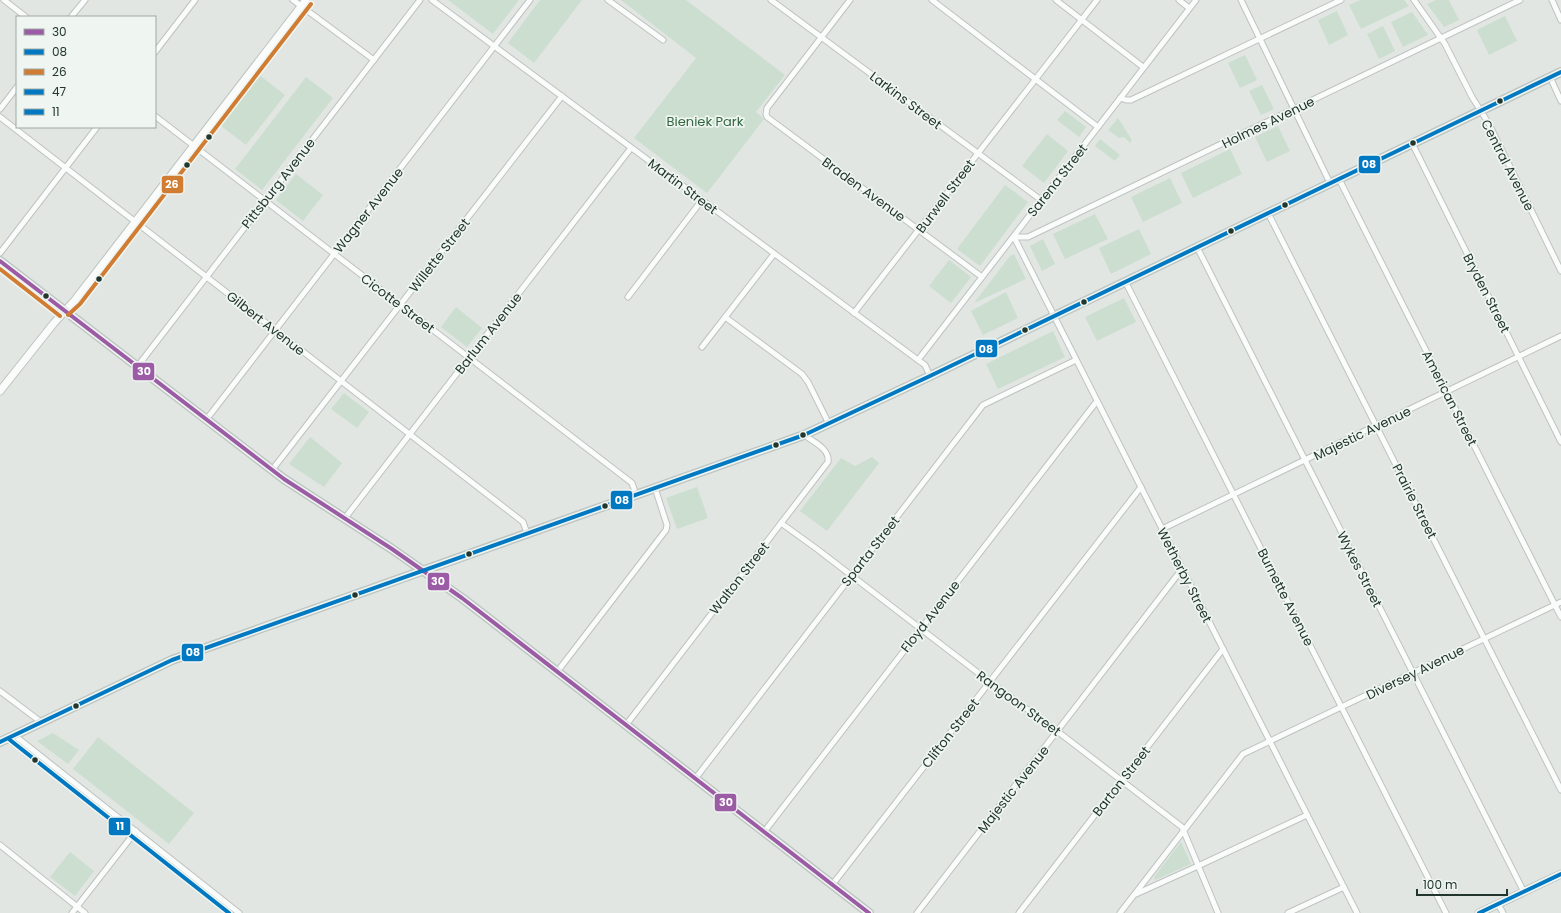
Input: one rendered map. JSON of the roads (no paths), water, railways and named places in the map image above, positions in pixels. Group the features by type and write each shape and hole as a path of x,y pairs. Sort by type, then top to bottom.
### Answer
{"main road":[{"path":"0,742 172,660 804,435 930,376 1561,72"},
{"path":"0,261 272,470 423,570 462,598 870,913"}],"street":[{"path":"4,0 25,16"},
{"path":"72,16 84,0"},
{"path":"156,51 195,0"},
{"path":"293,0 304,3 374,60"},
{"name":"Pittsburg Avenue","path":"137,367 420,0"},
{"name":"Martin Street","path":"432,0 925,365 930,376"},
{"name":"Wagner Avenue","path":"206,420 530,0"},
{"path":"608,0 663,40"},
{"name":"Larkins Street","path":"771,0 1041,200"},
{"path":"822,38 850,0"},
{"path":"932,0 1098,127"},
{"path":"1056,0 1143,68"},
{"name":"Burwell Street","path":"854,313 920,230 1097,0"},
{"path":"1179,0 1189,8"},
{"name":"Sarena Street","path":"918,360 1196,0"},
{"path":"1241,0 1330,183"},
{"path":"1120,98 1131,100 1340,0"},
{"name":"Central Avenue","path":"1414,0 1442,38 1472,97 1481,110 1561,271"},
{"name":"Holmes Avenue","path":"1014,237 1028,237 1520,0"},
{"path":"1552,0 1561,20"},
{"path":"0,391 64,310 75,300 304,3"},
{"name":"Braden Avenue","path":"822,38 767,108 766,114 769,118 982,277"},
{"path":"1550,77 1561,101"},
{"path":"0,109 16,89"},
{"name":"Willette Street","path":"272,470 562,96"},
{"name":"Gilbert Avenue","path":"0,117 523,522 527,533"},
{"name":"Cicotte Street","path":"156,117 632,483 636,494"},
{"path":"0,253 96,128"},
{"name":"Bryden Street","path":"1412,143 1561,442"},
{"name":"Barlum Avenue","path":"345,518 631,148"},
{"name":"American Street","path":"1339,179 1561,617"},
{"path":"628,297 702,200"},
{"name":"Prairie Street","path":"1268,213 1561,790"},
{"name":"Wetherby Street","path":"1014,237 1357,913"},
{"name":"Wykes Street","path":"1197,247 1524,892"},
{"path":"702,347 774,254"},
{"name":"Burnette Avenue","path":"1125,282 1446,913"},
{"path":"725,317 802,374 808,382 829,424"},
{"name":"Majestic Avenue","path":"1162,529 1561,336"},
{"name":"Sparta Street","path":"695,779 983,406 1076,360"},
{"name":"Floyd Avenue","path":"764,832 1097,401"},
{"name":"Walton Street","path":"626,725 828,462 829,458 827,452 804,435"},
{"name":"Clifton Street","path":"832,885 1141,487"},
{"path":"557,672 666,530 667,526 655,488"},
{"name":"Rangoon Street","path":"781,523 990,682 1058,731 1184,830"},
{"name":"Majestic Avenue","path":"917,913 1182,569"},
{"name":"Diversey Avenue","path":"1120,913 1243,754 1561,602"},
{"name":"Barton Street","path":"1019,913 1223,649"},
{"path":"0,691 40,722"},
{"path":"14,735 239,913"},
{"path":"1135,894 1307,815"},
{"path":"1184,830 1218,913"},
{"path":"72,913 136,831"},
{"path":"0,846 85,913"},
{"path":"1479,913 1561,874"},
{"path":"1288,913 1344,887"},
{"path":"1498,904 1502,913"}],"park label":[{"name":"Bieniek Park","path":"705,121"}]}
